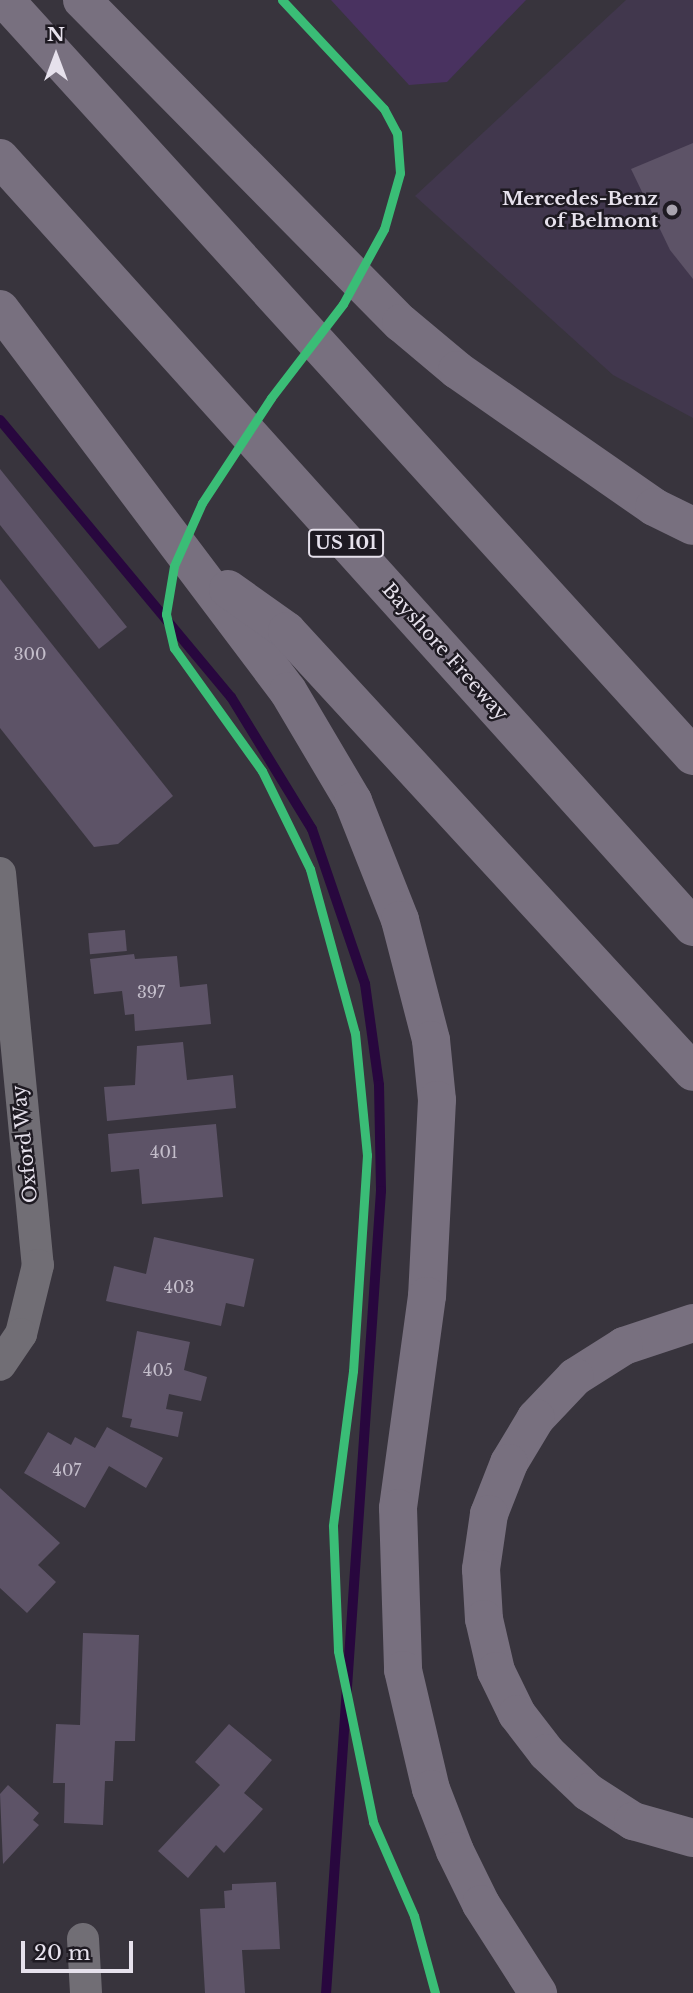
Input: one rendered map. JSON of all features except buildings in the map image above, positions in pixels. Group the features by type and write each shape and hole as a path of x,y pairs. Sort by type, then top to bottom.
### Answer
{"highway":[{"path":"5,0 693,756"},
{"path":"82,0 401,323 457,370 654,507 693,526"},
{"name":"Bayshore Freeway","path":"0,159 693,927"},
{"path":"0,309 288,691 353,801 383,871 420,992 437,1100 437,1164 426,1308 398,1508 403,1670 431,1789 455,1851 492,1924 538,1993"},
{"path":"190,561 287,631 693,1072"},
{"path":"693,1323 624,1346 575,1377 536,1419 509,1463 489,1514 481,1569 484,1619 496,1671 517,1714 547,1753 588,1792 633,1821 693,1838"}],"street":[{"name":"Oxford Way","path":"0,873 10,1090 38,1265 21,1334 0,1364"},
{"path":"83,1939 86,1993"}],"shaded area":[{"path":"331,0 526,0 447,82 409,85"},
{"path":"626,0 693,0 693,418 613,375 415,196"}],"waterway":[{"path":"0,420 231,697 312,829 365,984 379,1085 381,1191 326,1993"}],"cycle path":[{"path":"282,0 384,109 397,133 400,173 384,229 343,304 271,398 202,503 174,566 166,614 174,648 262,771 310,869 355,1033 367,1155 353,1371 333,1526 338,1651 373,1822 414,1916 435,1993"}],"place":[{"name":"Mercedes-Benz of Belmont","path":"672,210"}]}
